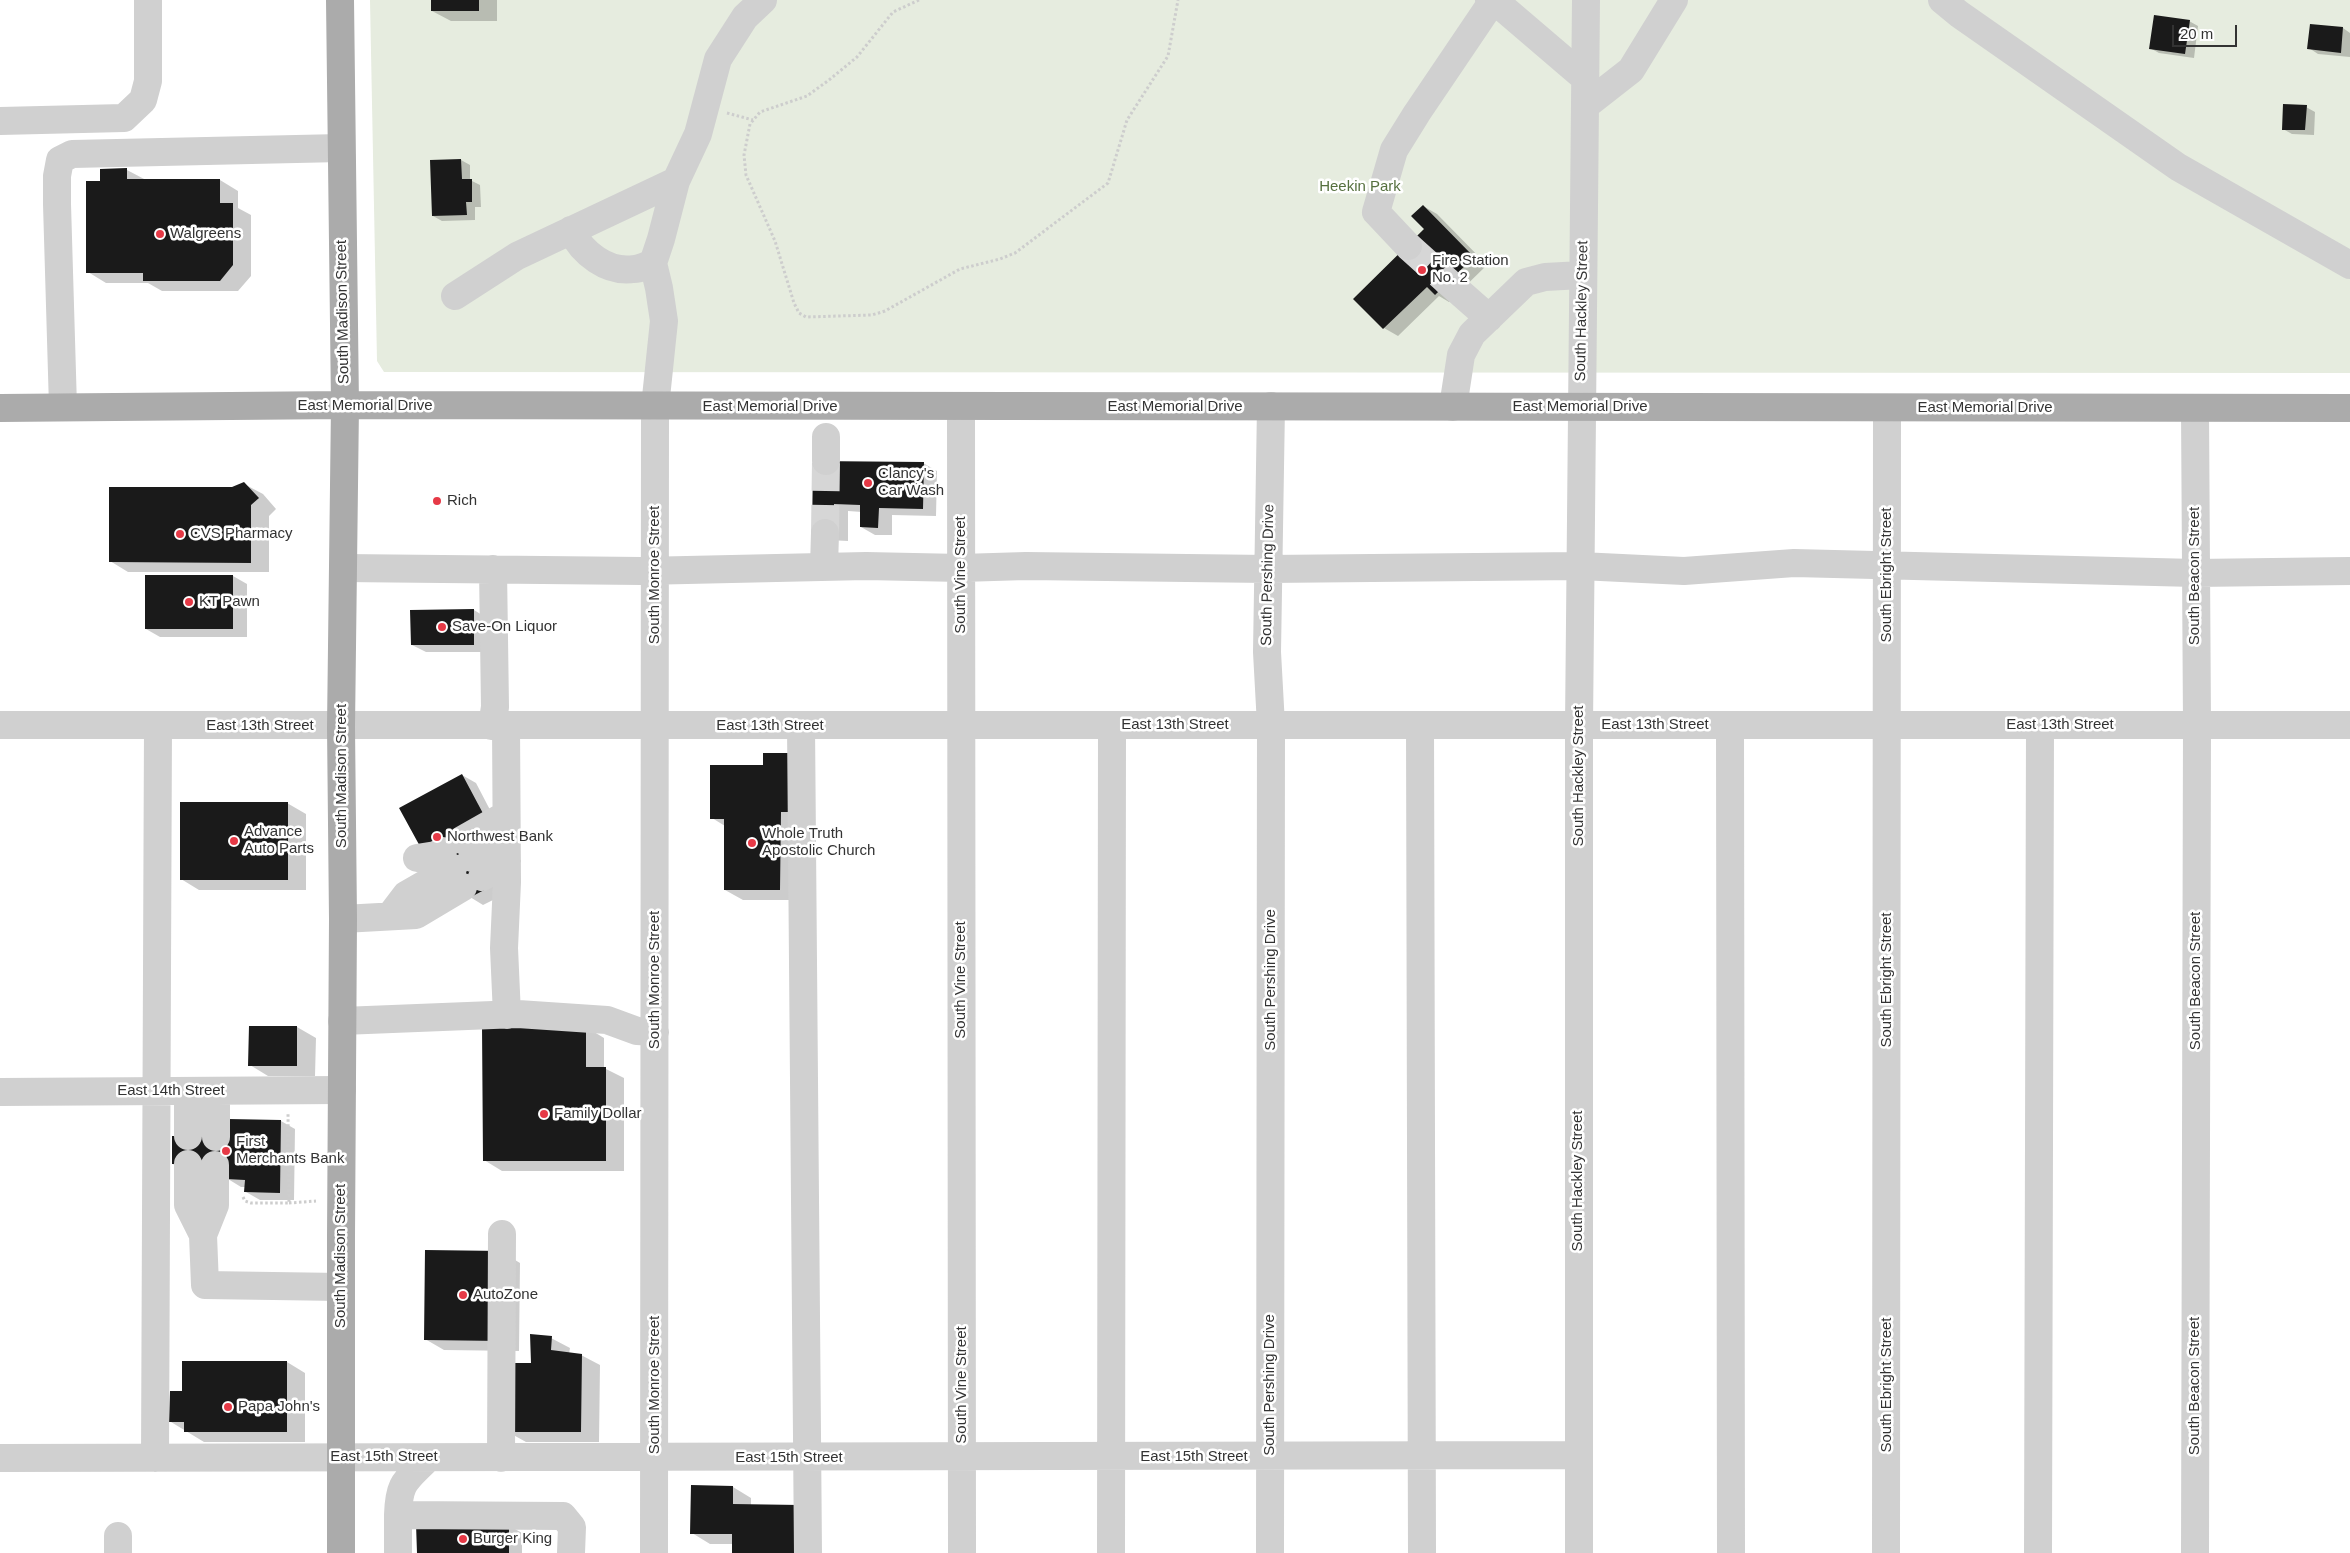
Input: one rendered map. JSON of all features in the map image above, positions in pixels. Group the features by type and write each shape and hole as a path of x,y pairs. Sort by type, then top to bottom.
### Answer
{"main road":[{"name":"South Madison Street","path":"340,0 345,405 341,727 343,919 341,1553"},
{"name":"East Memorial Drive","path":"0,408 345,405 655,407 2350,408"}],"street":[{"path":"0,121 124,118 143,100 148,81 148,0"},
{"name":"South Hackley Street","path":"1579,1553 1579,725 1586,0"},
{"path":"1585,106 1631,70 1674,0"},
{"path":"1942,0 1959,14 2178,167 2350,266"},
{"path":"1408,246 1376,212 1394,150 1417,113 1501,2 1585,78"},
{"path":"572,230 577,242 590,257 618,269 634,269 653,263 676,181 698,134 718,58 747,6"},
{"path":"63,408 57,204 57,176 60,160 72,154 341,148"},
{"path":"455,296 517,256 676,181"},
{"name":"South Monroe Street","path":"653,263 664,322 655,407 654,1553"},
{"path":"1453,407 1461,355 1472,334 1526,282 1545,276 1582,275"},
{"path":"1448,282 1489,318"},
{"name":"South Pershing Drive","path":"1270,1553 1271,726 1267,660 1271,406"},
{"name":"South Vine Street","path":"960,407 962,1553"},
{"name":"South Ebright Street","path":"1886,1553 1887,408"},
{"name":"South Beacon Street","path":"2195,409 2197,726 2195,1553"},
{"path":"824,567 825,533"},
{"path":"343,568 655,570 866,566 1268,569 1580,566 1684,571 1794,562 2195,573 2350,570"},
{"path":"492,569 495,707 499,726 506,838 504,948 507,1015"},
{"path":"1111,1553 1112,725"},
{"path":"1730,725 1731,1553"},
{"name":"East 13th Street","path":"0,726 2350,725"},
{"path":"154,1458 158,726"},
{"path":"801,726 808,1553"},
{"path":"1420,726 1422,1553"},
{"path":"2038,1553 2040,726"},
{"path":"343,919 416,915 462,864 506,838"},
{"path":"417,858 436,855 462,864 506,838"},
{"path":"342,1021 507,1015 607,1020 637,1030 655,1032"},
{"name":"East 14th Street","path":"0,1092 342,1090"},
{"path":"188,1091 188,1136"},
{"path":"216,1091 216,1137"},
{"path":"188,1164 188,1205 203,1235"},
{"path":"215,1165 215,1205 203,1235 205,1285 341,1287"},
{"path":"501,1458 502,1234"},
{"name":"East 15th Street","path":"0,1458 808,1458 1578,1455"},
{"path":"398,1553 398,1495 403,1484 428,1458"},
{"path":"398,1515 564,1516 572,1527 571,1553"}],"path":[{"path":"918,0 893,12 856,57 829,80 807,96 760,112 750,124 744,155 746,175 775,240 794,303 799,313 806,317 872,315 885,311 960,269 1016,253 1105,187 1128,120 1168,56 1178,0"},
{"path":"288,1111 290,1202"},
{"path":"243,1197 245,1201 251,1203 316,1201"}],"green space":[{"name":"Heekin Park","path":"370,0 2350,0 2350,373 384,372 377,361"}],"building":[{"path":"431,0 479,0 479,11 431,11"},
{"path":"2154,15 2190,20 2185,54 2149,49"},
{"path":"2310,24 2343,27 2341,53 2307,49"},
{"path":"2283,104 2307,105 2305,130 2282,130"},
{"path":"461,159 462,179 472,179 472,202 466,202 467,215 432,216 430,160"},
{"name":"Walgreens","path":"127,168 127,179 220,179 220,203 233,203 233,265 220,281 143,281 143,273 86,273 86,181 100,181 100,169"},
{"name":"Fire Station No. 2","path":"1423,205 1474,257 1435,295 1427,287 1383,329 1353,299 1424,229 1411,216"},
{"name":"Clancy's Car Wash","path":"813,461 924,462 923,509 879,508 878,528 860,527 860,505 834,504 834,533 812,533"},
{"name":"CVS Pharmacy","path":"244,482 259,498 251,505 251,563 109,562 109,487 232,487"},
{"name":"KT Pawn","path":"145,575 233,575 233,629 145,629"},
{"name":"Save-On Liquor","path":"474,609 474,645 411,645 410,610"},
{"name":"Whole Truth Apostolic Church","path":"763,753 795,753 795,812 781,812 780,890 724,890 724,819 710,819 710,765 763,765"},
{"name":"Northwest Bank","path":"462,774 486,819 488,888 469,898 422,850 399,808"},
{"name":"Advance Auto Parts","path":"180,802 288,802 288,880 180,880"},
{"path":"249,1026 297,1026 297,1066 248,1066"},
{"name":"Family Dollar","path":"482,1026 586,1026 586,1067 606,1067 606,1161 483,1161"},
{"name":"First Merchants Bank","path":"228,1119 281,1120 280,1193 244,1192 245,1180 226,1179 226,1165 172,1164 172,1136 228,1137"},
{"name":"AutoZone","path":"425,1250 502,1251 501,1341 424,1340"},
{"path":"530,1334 552,1336 551,1350 582,1354 581,1432 506,1432 502,1363 531,1363"},
{"name":"Papa John's","path":"182,1361 287,1361 287,1432 184,1432 184,1422 169,1422 170,1391 182,1391"},
{"path":"691,1485 733,1486 733,1504 800,1505 800,1553 732,1553 732,1534 690,1534"},
{"name":"Burger King","path":"509,1523 509,1553 417,1553 416,1524"}],"tunnel":[{"path":"1408,246 1448,282"},
{"path":"825,533 826,461"}],"place":[{"name":"Walgreens","path":"160,234"},
{"name":"Fire Station No. 2","path":"1422,270"},
{"name":"Clancy's Car Wash","path":"868,483"},
{"name":"Rich","path":"437,501"},
{"name":"CVS Pharmacy","path":"180,534"},
{"name":"KT Pawn","path":"189,602"},
{"name":"Save-On Liquor","path":"442,627"},
{"name":"Northwest Bank","path":"437,837"},
{"name":"Advance Auto Parts","path":"234,841"},
{"name":"Whole Truth Apostolic Church","path":"752,843"},
{"name":"Family Dollar","path":"544,1114"},
{"name":"First Merchants Bank","path":"226,1151"},
{"name":"AutoZone","path":"463,1295"},
{"name":"Papa John's","path":"228,1407"},
{"name":"Burger King","path":"463,1539"}]}
